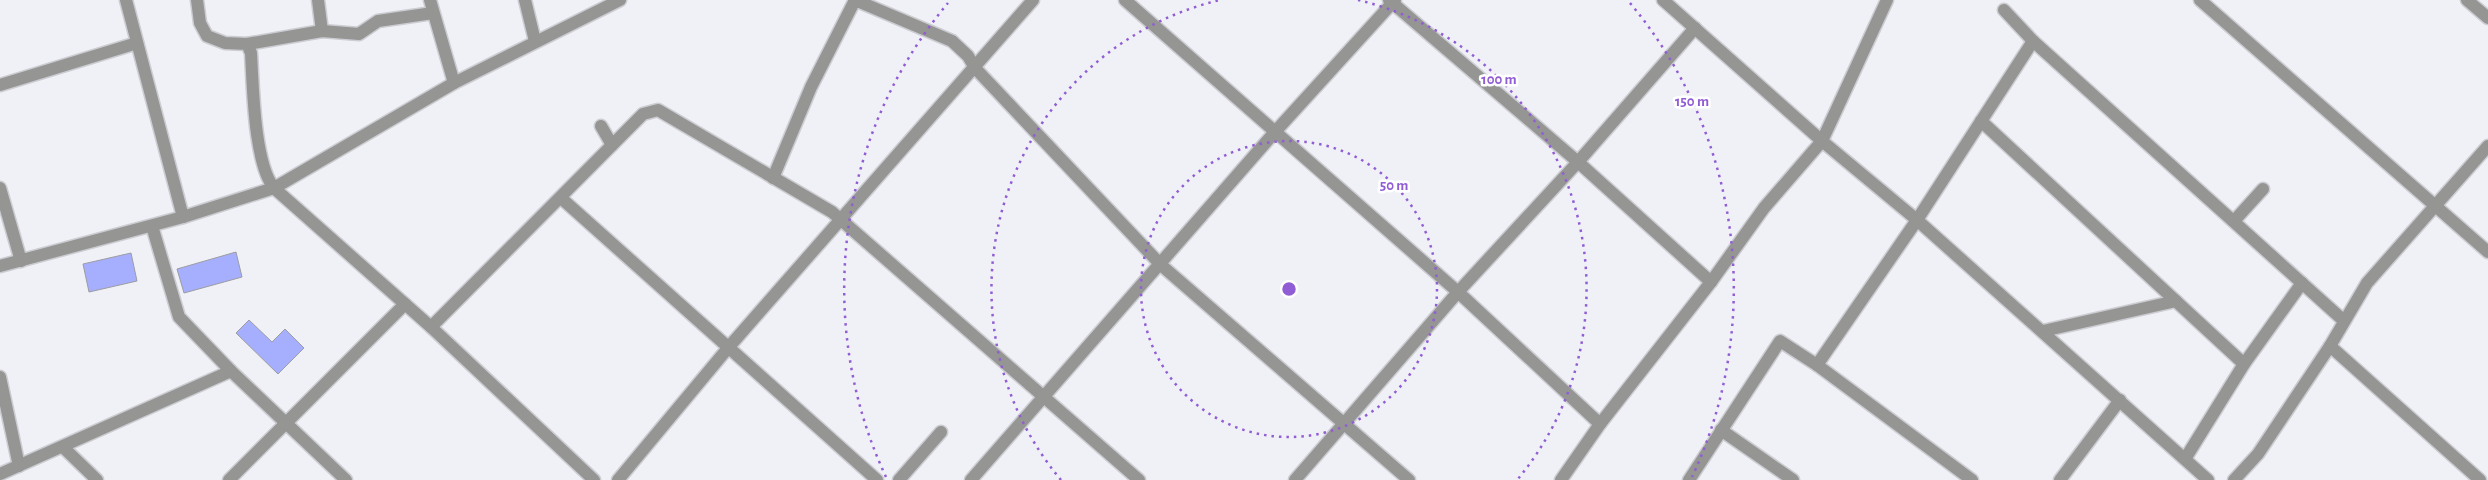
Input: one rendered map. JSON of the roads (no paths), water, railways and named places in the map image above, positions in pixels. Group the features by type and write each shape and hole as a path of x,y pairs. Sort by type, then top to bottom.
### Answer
{"street":[{"path":"126,0 183,217"},
{"path":"197,0 200,23 207,36 225,43 247,44 322,30 359,34 378,21 433,13"},
{"path":"318,0 322,30"},
{"path":"430,0 454,83"},
{"path":"526,0 535,41"},
{"path":"0,266 152,226 274,188 454,83 620,0"},
{"path":"773,178 812,87 855,0 952,41 968,56 975,68 1161,265 1409,480"},
{"path":"618,480 728,348 1033,0"},
{"path":"1125,0 1274,133 1458,292 1600,424"},
{"path":"1663,0 1822,141 1917,220 2208,480"},
{"path":"1560,480 1600,424 1711,282 1764,208 1822,141 1887,0"},
{"path":"2200,0 2488,252"},
{"path":"2467,0 2488,18"},
{"path":"971,480 1392,1 1578,162 1711,282"},
{"path":"2004,10 2033,40 2343,320"},
{"path":"1295,480 1458,292 1578,162 1695,28"},
{"path":"1816,365 1917,220 2033,40"},
{"path":"0,85 137,43"},
{"path":"247,44 250,53 258,134 266,179 431,327 594,480"},
{"path":"431,327 643,114 658,110 842,219 1139,480"},
{"path":"1981,121 2244,364"},
{"path":"601,126 612,146"},
{"path":"2234,480 2258,454 2330,346 2343,320 2367,283 2488,146"},
{"path":"0,188 21,261"},
{"path":"2234,221 2263,189"},
{"path":"560,198 877,480"},
{"path":"152,226 179,317 231,370 346,480"},
{"path":"2185,459 2244,364 2302,283"},
{"path":"2043,331 2176,301"},
{"path":"230,480 286,421 405,304"},
{"path":"1689,480 1780,341 1816,365 1972,480"},
{"path":"2330,346 2480,480"},
{"path":"0,474 231,370"},
{"path":"0,377 19,466"},
{"path":"2060,480 2120,400"},
{"path":"1721,430 1793,480"},
{"path":"899,480 941,432"},
{"path":"63,447 96,480"}]}
